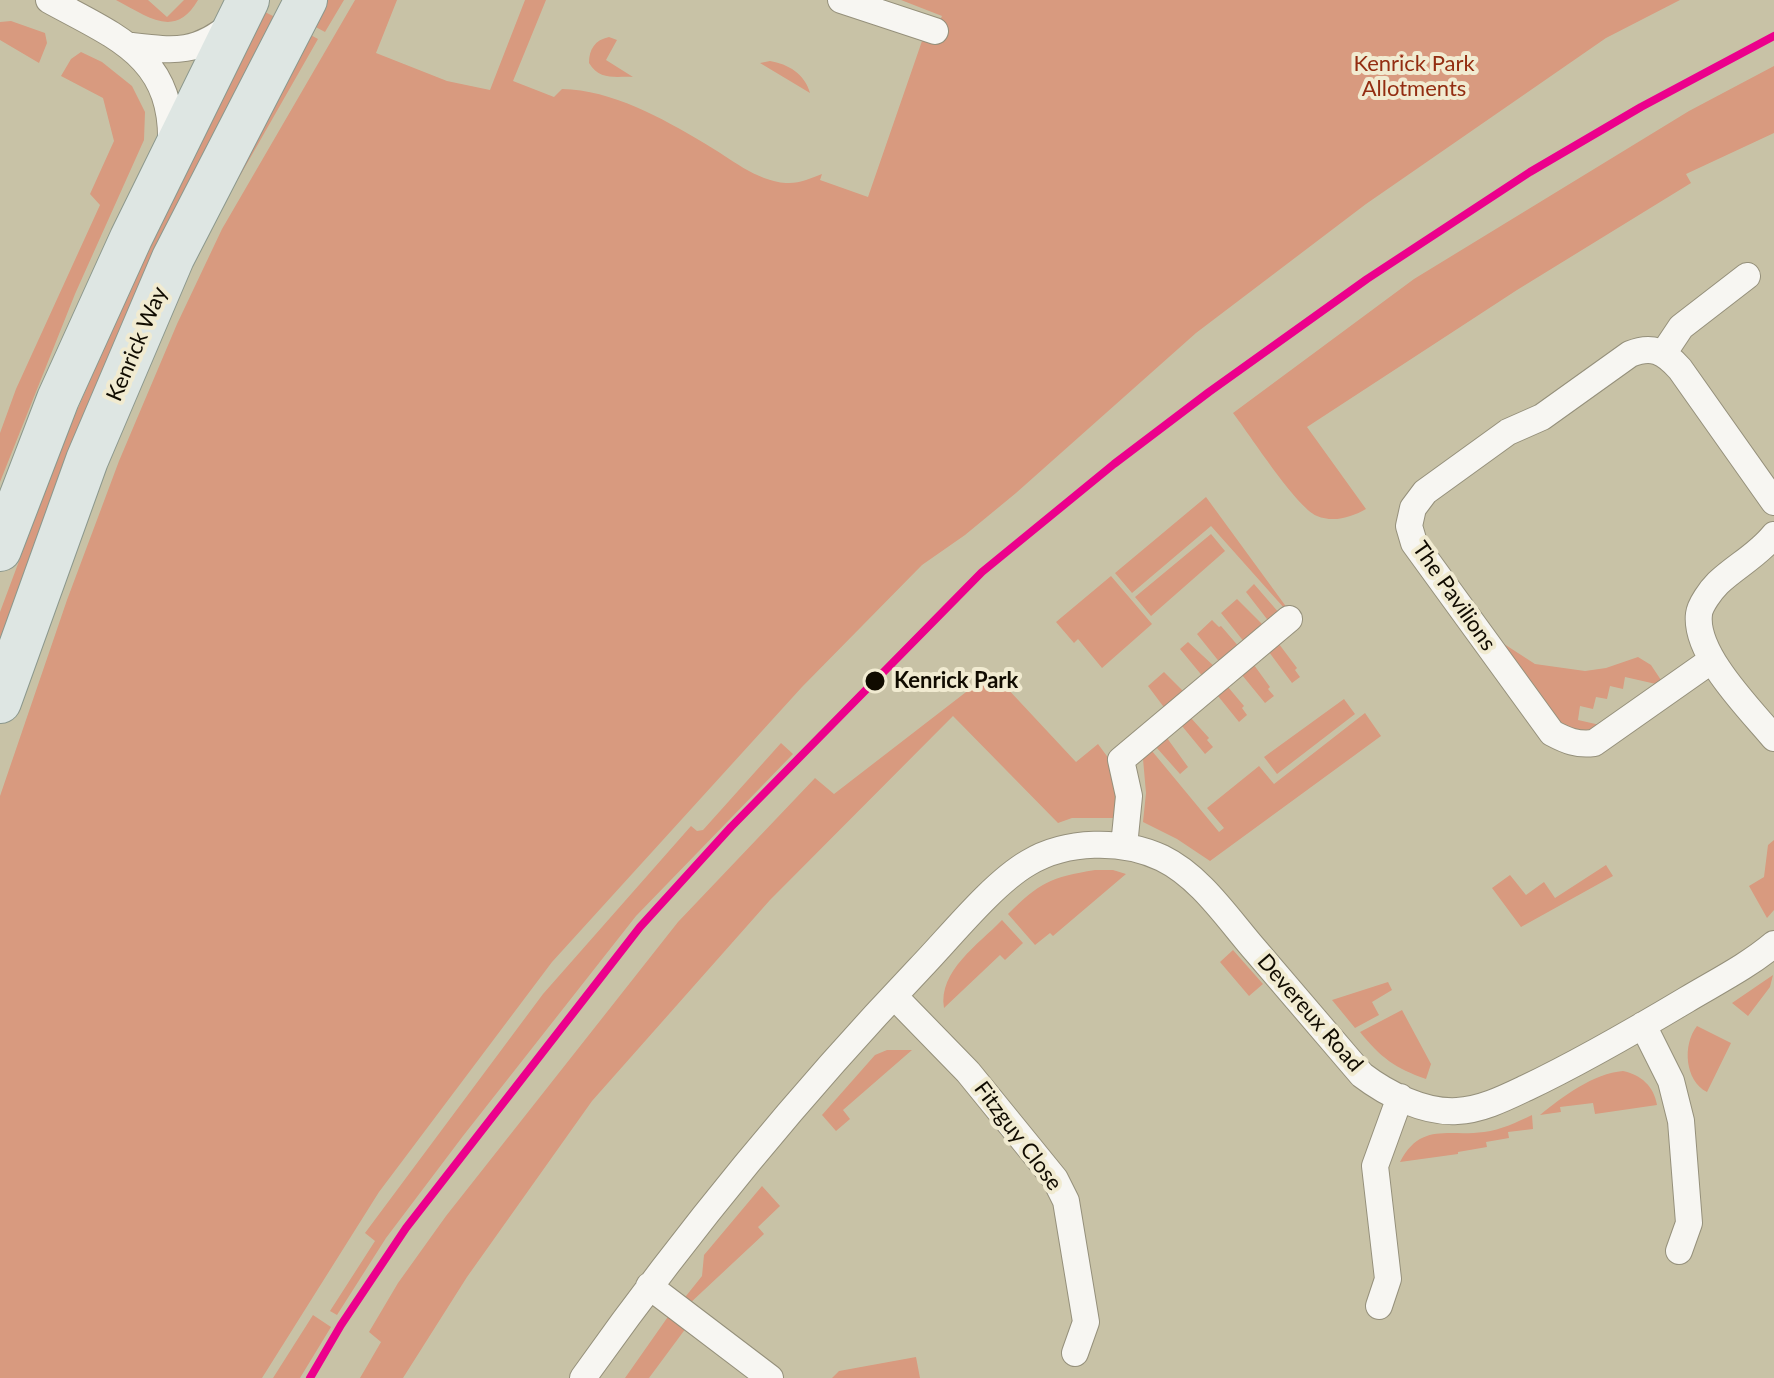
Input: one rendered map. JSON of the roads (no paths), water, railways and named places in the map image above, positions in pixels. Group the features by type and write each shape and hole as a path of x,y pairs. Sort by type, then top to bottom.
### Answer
{"main road":[{"name":"Kenrick Way","path":"0,702 87,460 173,258 306,0"},
{"path":"0,550 58,399 170,155 242,10"}],"street":[{"path":"49,0 132,46 151,68 165,95 172,120 170,155"},
{"path":"841,0 935,31"},
{"path":"132,46 171,51 197,47 217,37 242,10"},
{"path":"1747,276 1681,327 1663,354 1680,369 1774,502"},
{"name":"The Pavilions","path":"1663,354 1645,348 1630,354 1542,417 1508,432 1425,492 1413,508 1409,526 1414,543 1552,733 1565,740 1578,745 1594,743 1712,660"},
{"path":"1774,535 1763,548 1716,585 1699,611 1699,631 1712,660 1774,738"},
{"path":"1124,846 1129,796 1121,760 1289,619"},
{"name":"Devereux Road","path":"583,1378 649,1286 769,1134 1006,879 1028,863 1053,851 1080,845 1124,846 1162,858 1206,892 1362,1075 1380,1088 1426,1107 1457,1111 1491,1104 1556,1074 1763,954 1774,944"},
{"name":"Fitzguy Close","path":"894,996 968,1072 1055,1179 1066,1201 1086,1322 1075,1353"},
{"path":"1643,1025 1671,1081 1681,1121 1689,1223 1679,1251"},
{"path":"1379,1306 1388,1279 1375,1166 1400,1097"},
{"path":"649,1286 770,1378"}],"place":[{"name":"Kenrick Park","path":"875,681"}],"park label":[{"name":"Kenrick Park Allotments","path":"1414,76"}]}
